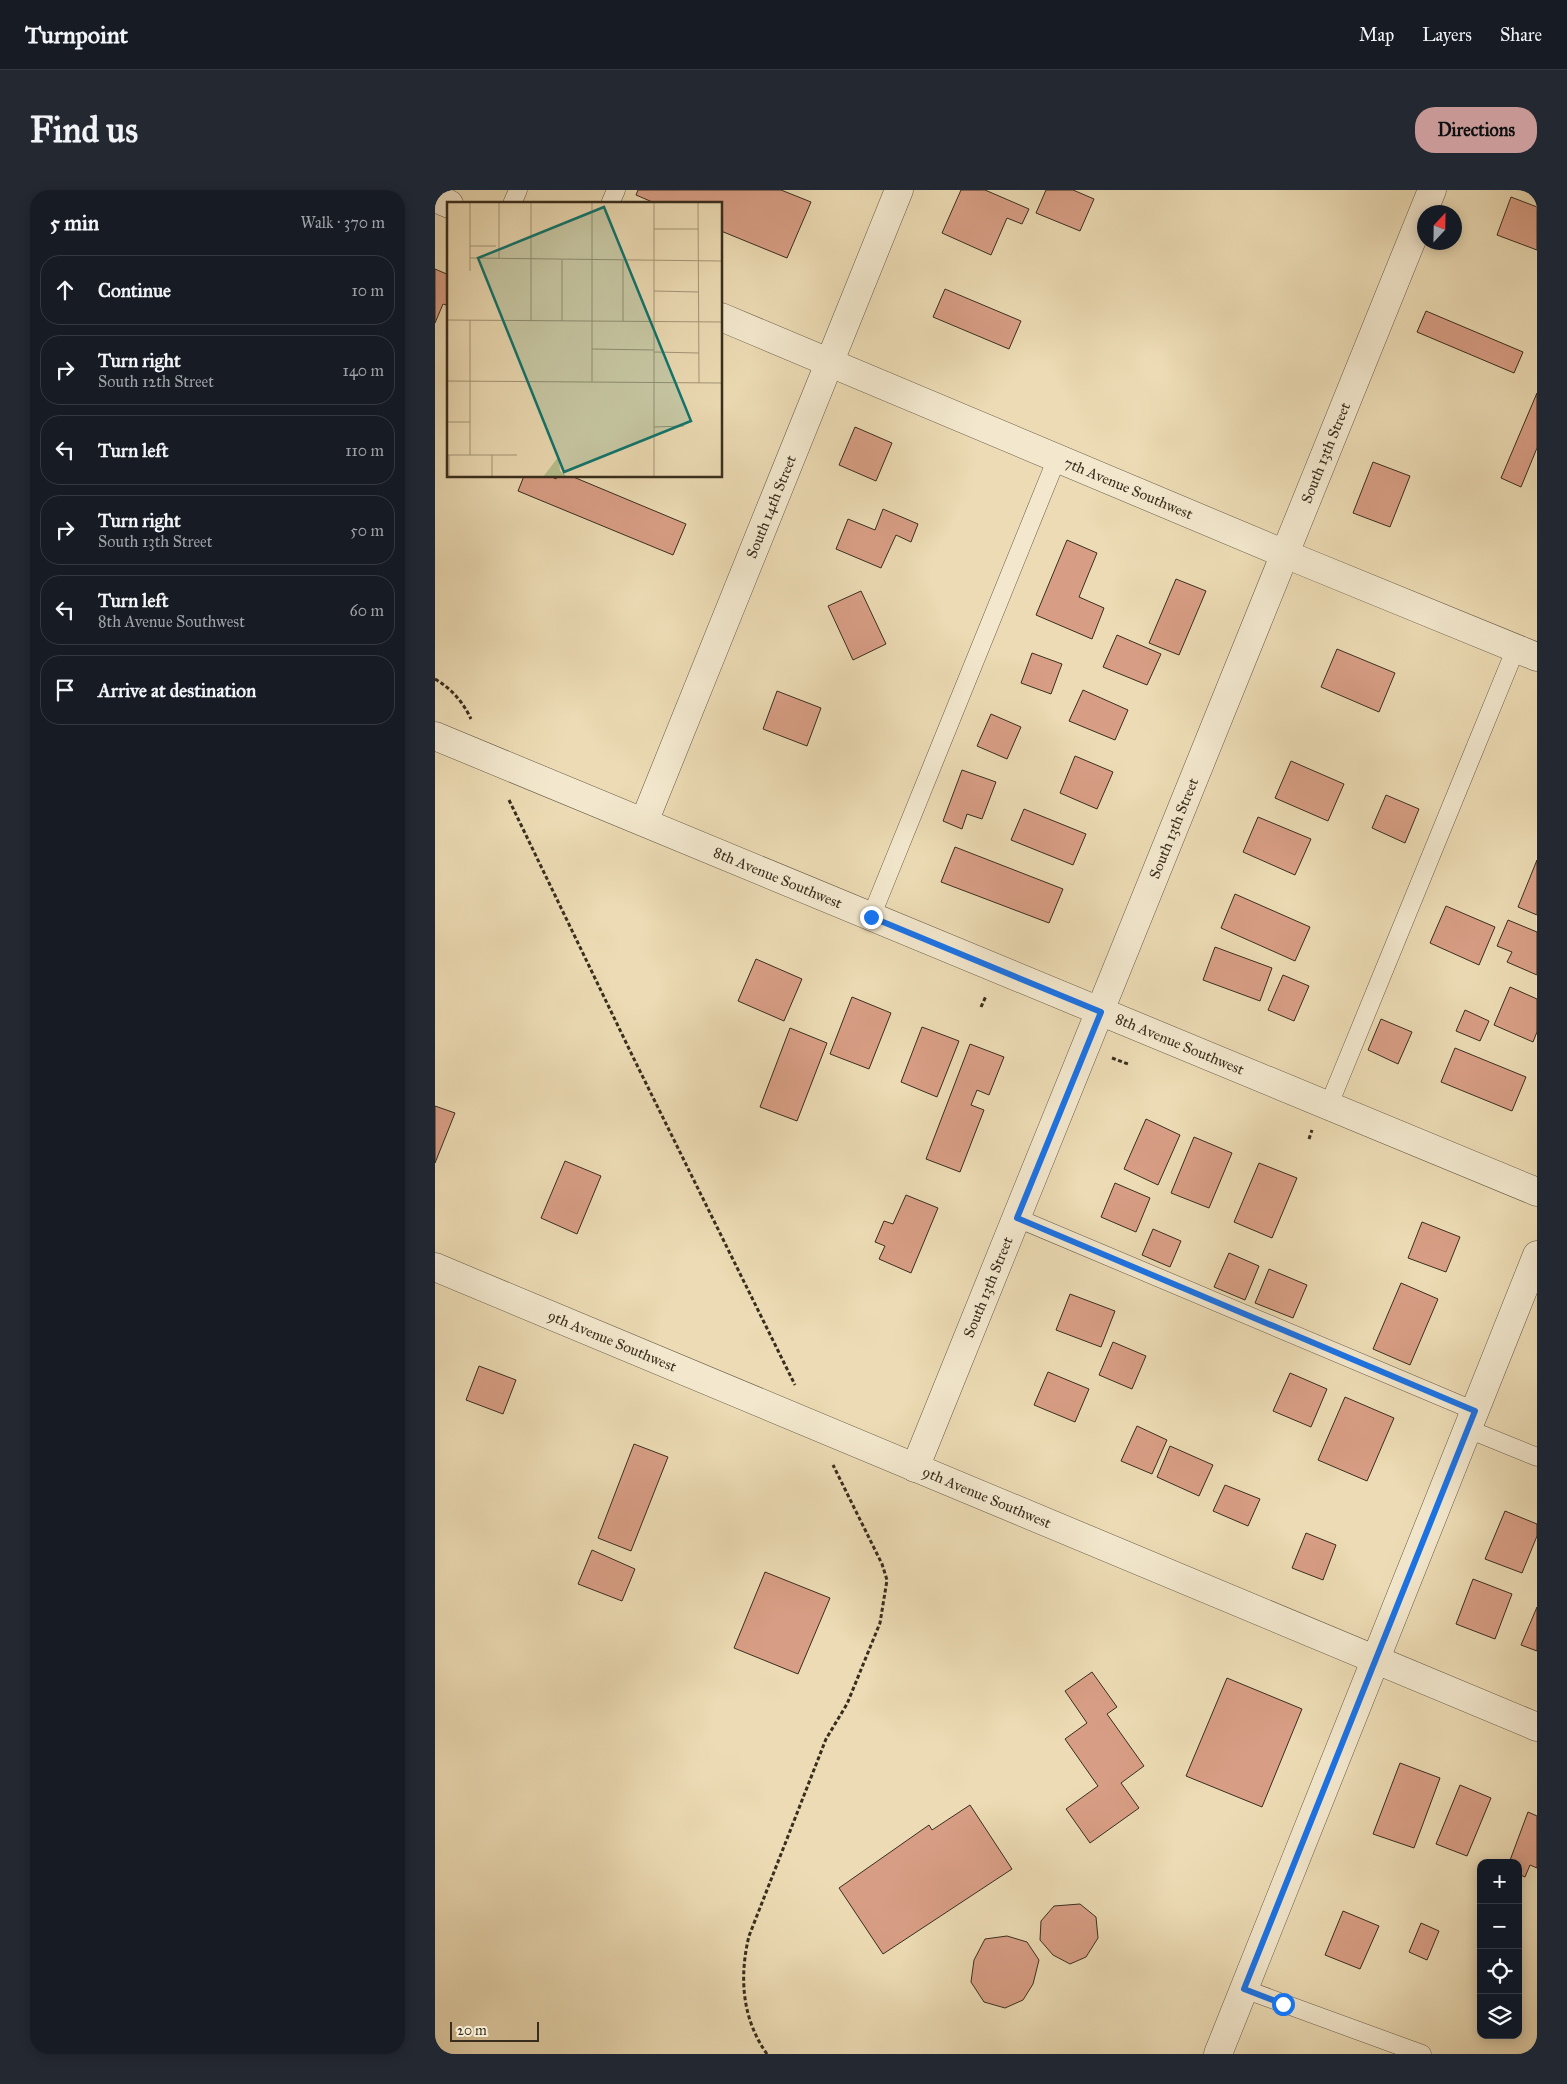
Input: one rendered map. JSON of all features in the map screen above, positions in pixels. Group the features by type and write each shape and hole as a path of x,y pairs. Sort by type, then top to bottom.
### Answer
{"street":[{"name":"South 14th Street","path":"644,822 899,190"},
{"name":"South 13th Street","path":"915,1468 1432,190"},
{"path":"435,198 447,203"},
{"name":"7th Avenue Southwest","path":"723,318 1285,554 1527,652"},
{"name":"8th Avenue Southwest","path":"435,736 1537,1192"},
{"path":"1218,2054 1537,1255"},
{"name":"9th Avenue Southwest","path":"435,1267 1537,1727"}],"lane":[{"path":"513,202 517,190"},
{"path":"612,202 616,190"},
{"path":"871,917 1057,458"},
{"path":"1329,1107 1527,652"},
{"path":"1017,1218 1472,1420 1537,1458"},
{"path":"1244,1989 1422,2054"}],"building":[{"path":"638,190 781,190 811,202 787,258 723,232 723,202 652,202 636,195"},
{"path":"961,190 985,190 1029,209 1022,224 1007,218 991,255 942,233"},
{"path":"1046,190 1073,190 1094,199 1080,231 1036,213"},
{"path":"1511,197 1537,207 1537,250 1497,235"},
{"path":"435,269 447,274 447,305 443,304 435,323"},
{"path":"945,289 1021,321 1009,349 933,317"},
{"path":"1426,311 1523,352 1514,373 1417,332"},
{"path":"1537,393 1537,448 1521,487 1501,478"},
{"path":"855,427 892,443 876,481 839,465"},
{"path":"1373,462 1410,476 1390,527 1353,513"},
{"path":"523,478 576,478 686,524 673,555 518,491"},
{"path":"883,509 918,524 911,542 896,535 881,568 836,549 848,519 875,530"},
{"path":"1067,540 1097,553 1079,597 1104,608 1092,639 1036,615"},
{"path":"1176,579 1206,591 1179,655 1149,643"},
{"path":"861,591 886,644 853,660 828,606"},
{"path":"1117,635 1161,654 1147,685 1103,667"},
{"path":"1337,649 1395,673 1379,712 1321,687"},
{"path":"1032,653 1062,664 1051,694 1021,683"},
{"path":"1083,690 1128,710 1115,740 1069,721"},
{"path":"777,691 821,708 807,746 763,729"},
{"path":"991,714 1021,727 1007,759 977,746"},
{"path":"1075,756 1113,772 1097,809 1060,793"},
{"path":"1291,761 1344,784 1328,821 1275,798"},
{"path":"962,770 996,782 982,819 967,814 962,829 943,821"},
{"path":"1386,795 1419,809 1405,843 1372,828"},
{"path":"1024,809 1086,834 1073,865 1011,840"},
{"path":"1258,817 1311,839 1295,875 1243,852"},
{"path":"955,847 1063,889 1049,923 941,882"},
{"path":"1537,860 1537,915 1518,907"},
{"path":"1235,894 1310,927 1295,961 1221,928"},
{"path":"1446,906 1495,927 1479,965 1430,943"},
{"path":"1508,920 1537,932 1537,975 1507,962 1512,952 1497,946"},
{"path":"1215,947 1272,968 1260,1001 1203,980"},
{"path":"756,959 802,979 784,1021 738,1001"},
{"path":"1283,975 1309,986 1294,1021 1268,1010"},
{"path":"1510,987 1537,999 1537,1032 1533,1042 1494,1025"},
{"path":"852,997 891,1013 869,1069 830,1054"},
{"path":"1465,1010 1489,1021 1480,1041 1456,1031"},
{"path":"1381,1019 1412,1032 1398,1064 1368,1050"},
{"path":"922,1027 959,1041 937,1097 901,1082"},
{"path":"790,1028 827,1043 797,1121 760,1107"},
{"path":"970,1044 1004,1057 989,1095 977,1090 971,1105 984,1110 960,1172 926,1159"},
{"path":"1455,1048 1526,1077 1512,1111 1441,1082"},
{"path":"435,1106 455,1113 435,1163"},
{"path":"1146,1119 1180,1135 1158,1185 1124,1169"},
{"path":"1194,1137 1232,1153 1209,1208 1171,1193"},
{"path":"565,1161 601,1176 577,1234 541,1218"},
{"path":"1259,1163 1297,1178 1272,1238 1234,1222"},
{"path":"1115,1183 1150,1198 1136,1232 1101,1217"},
{"path":"906,1195 938,1208 911,1273 879,1259 885,1246 875,1242 884,1221 893,1224"},
{"path":"1422,1222 1460,1237 1446,1272 1408,1258"},
{"path":"1153,1229 1181,1241 1170,1267 1142,1255"},
{"path":"1229,1253 1259,1266 1245,1300 1214,1287"},
{"path":"1269,1269 1307,1285 1293,1318 1255,1303"},
{"path":"1401,1283 1438,1299 1410,1365 1373,1349"},
{"path":"1070,1294 1115,1311 1101,1347 1056,1330"},
{"path":"1113,1342 1146,1356 1132,1389 1099,1375"},
{"path":"479,1366 516,1380 503,1414 466,1400"},
{"path":"1048,1372 1089,1389 1075,1422 1034,1405"},
{"path":"1290,1373 1327,1389 1311,1427 1273,1411"},
{"path":"1345,1397 1394,1418 1367,1481 1318,1460"},
{"path":"1137,1426 1167,1440 1152,1474 1121,1461"},
{"path":"634,1444 668,1457 631,1551 598,1538"},
{"path":"1170,1446 1213,1465 1199,1496 1157,1477"},
{"path":"1225,1485 1260,1499 1248,1526 1213,1511"},
{"path":"1505,1511 1537,1524 1537,1536 1522,1573 1485,1559"},
{"path":"1306,1533 1336,1545 1323,1580 1292,1568"},
{"path":"592,1550 635,1569 622,1601 578,1584"},
{"path":"765,1572 830,1598 798,1674 734,1648"},
{"path":"1473,1579 1512,1594 1495,1639 1456,1624"},
{"path":"1537,1607 1537,1651 1521,1645"},
{"path":"1092,1672 1117,1707 1107,1714 1144,1766 1121,1783 1139,1808 1090,1843 1066,1809 1098,1786 1065,1739 1087,1723 1065,1691"},
{"path":"1227,1678 1302,1709 1262,1807 1186,1776"},
{"path":"1400,1763 1440,1778 1414,1848 1373,1834"},
{"path":"1460,1785 1491,1798 1467,1856 1436,1844"},
{"path":"970,1805 1012,1869 883,1954 839,1888 929,1825 932,1830"},
{"path":"1528,1812 1537,1816 1537,1868 1530,1865 1525,1877 1522,1876 1522,1859 1510,1859"},
{"path":"1080,1904 1096,1917 1098,1938 1086,1957 1070,1964 1053,1955 1040,1940 1041,1921 1054,1906"},
{"path":"1343,1911 1379,1926 1360,1969 1325,1955"},
{"path":"1421,1923 1439,1931 1427,1960 1409,1952"},
{"path":"1007,1936 1027,1942 1039,1960 1033,1984 1023,2000 1005,2008 984,2002 971,1982 974,1960 985,1939"}],"route":[{"path":"871,917 1101,1012 1017,1218 1475,1411 1244,1989 1283,2004"}]}
